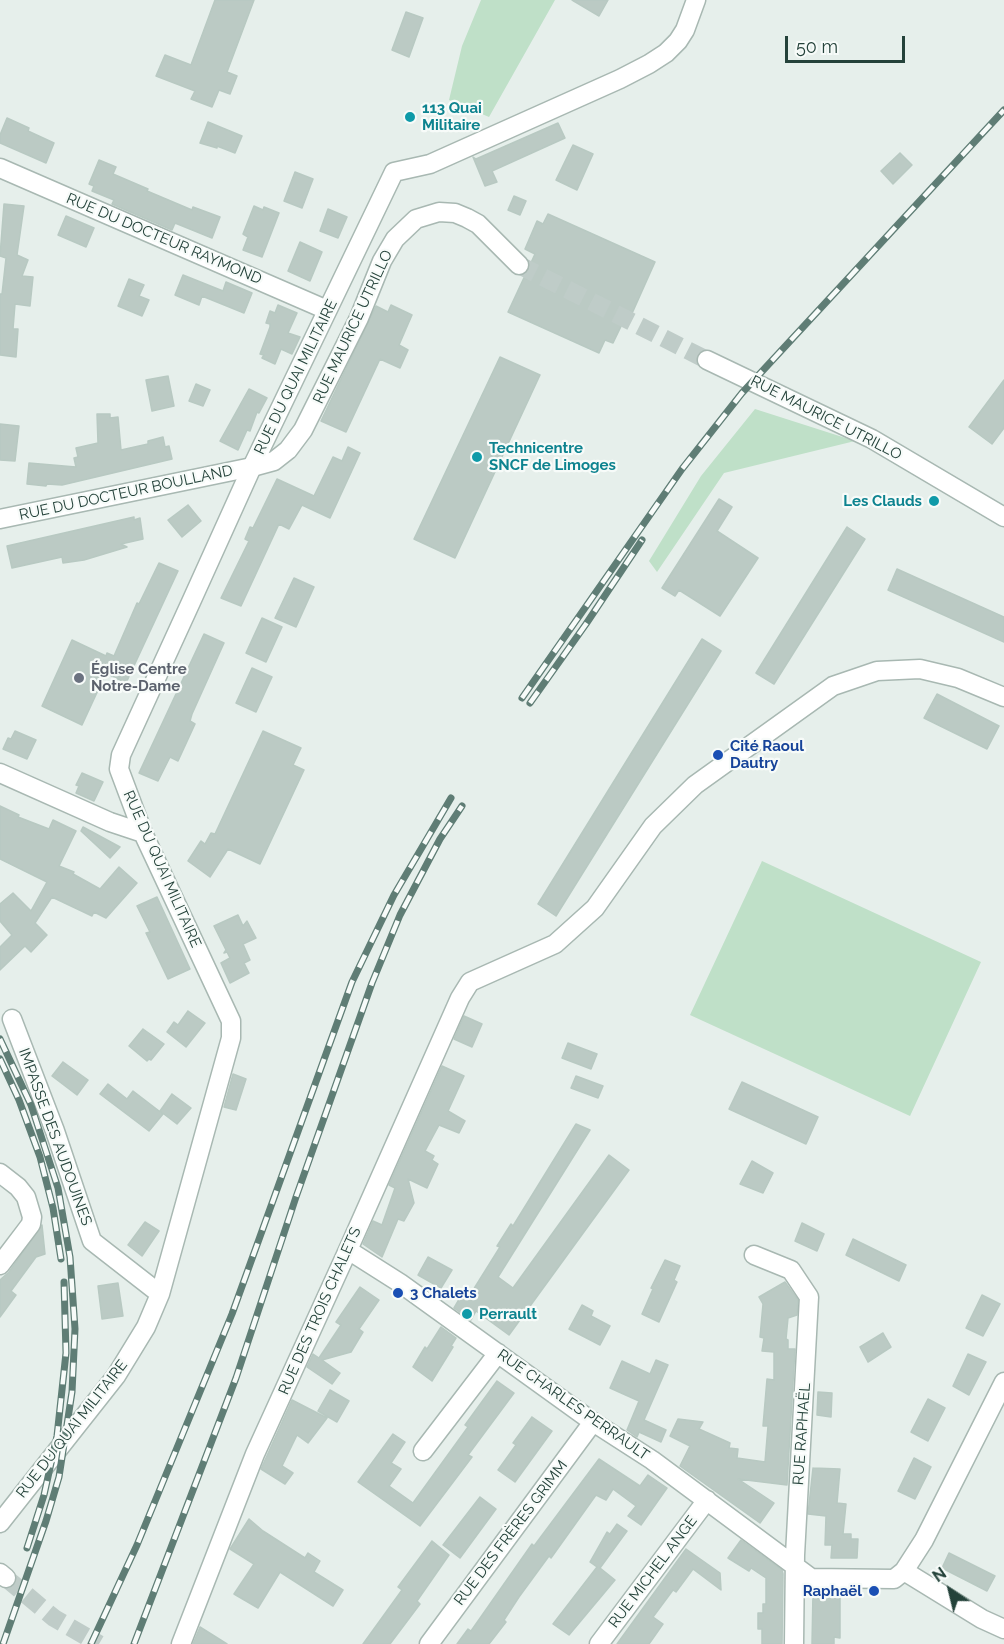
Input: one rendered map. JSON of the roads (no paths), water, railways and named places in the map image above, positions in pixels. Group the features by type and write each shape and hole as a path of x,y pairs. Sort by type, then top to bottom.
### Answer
{"street":[{"name":"RUE DU QUAI MILITAIRE","path":"0,1523 116,1376 146,1327 160,1294 231,1038 231,1021 142,833 119,769 121,755 252,467 394,172 430,164 621,79 649,64 666,53 678,41 685,30 696,0"},
{"name":"RUE DU DOCTEUR RAYMOND","path":"0,168 327,310"},
{"name":"RUE MAURICE UTRILLO","path":"252,467 274,461 288,450 303,430 359,318 382,261 395,239 416,219 439,212 455,213 467,218 478,224 519,266"},
{"name":"RUE MAURICE UTRILLO","path":"707,360 873,439 1004,517"},
{"name":"RUE DU DOCTEUR BOULLAND","path":"0,519 252,467"},
{"name":"RUE DES TROIS CHALETS","path":"181,1644 255,1454 460,998 470,982 555,944 595,908 653,826 695,785 833,686 877,671 920,669 958,678 1004,697"},
{"path":"0,773 110,822 142,833"},
{"name":"IMPASSE DES AUDOUINES","path":"12,1019 55,1131 92,1241 160,1294"},
{"path":"0,1173 18,1187 26,1197 32,1217 26,1232 0,1265"},
{"name":"RUE CHARLES PERRAULT","path":"348,1250 400,1283 593,1422 652,1460 811,1578 894,1579 904,1571"},
{"name":"RUE RAPHAËL","path":"754,1256 791,1270 809,1297 795,1565 794,1644"},
{"path":"423,1450 498,1353"},
{"path":"1004,1382 924,1540 904,1571 982,1619 1004,1629"},
{"name":"RUE DES FRÈRES GRIMM","path":"429,1644 593,1422"},
{"name":"RUE MICHEL ANGE","path":"599,1644 707,1500"}],"tunnel":[{"path":"519,265 707,360"},
{"path":"6,1578 54,1618 99,1644"}],"railway":[{"path":"522,698 682,469 742,393 1004,110"},
{"path":"530,703 642,540"},
{"path":"91,1644 137,1545 232,1314 352,982 394,895 451,798"},
{"path":"134,1644 236,1378 296,1197 372,983 400,915 440,839 462,806"},
{"path":"0,1039 31,1105 58,1188 70,1257 75,1329 72,1392 59,1477 3,1644"},
{"path":"0,1059 19,1100 40,1157 53,1208 61,1259"},
{"path":"27,1548 44,1495 57,1436 66,1353 64,1282"}],"place":[{"name":"113 Quai Militaire","path":"410,117"},
{"name":"Technicentre SNCF de Limoges","path":"477,457"},
{"name":"Les Clauds","path":"934,501"},
{"name":"Église Centre Notre-Dame","path":"79,678"},
{"name":"Cité Raoul Dautry","path":"718,755"},
{"name":"3 Chalets","path":"398,1293"},
{"name":"Perrault","path":"467,1314"},
{"name":"Raphaël","path":"874,1591"}]}
